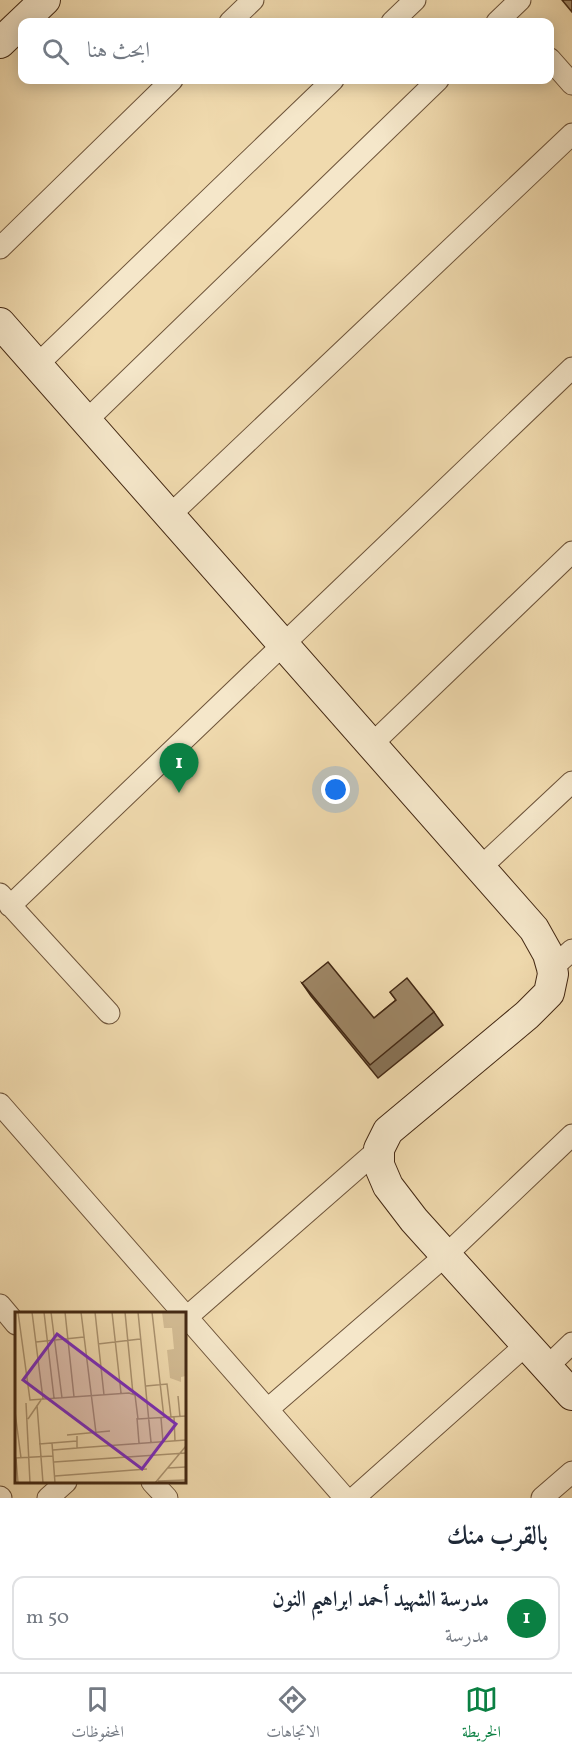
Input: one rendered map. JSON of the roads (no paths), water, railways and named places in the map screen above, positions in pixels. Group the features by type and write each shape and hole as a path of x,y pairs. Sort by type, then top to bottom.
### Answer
{"street":[{"path":"26,18 45,0"},
{"path":"234,18 253,0"},
{"path":"396,18 415,0"},
{"path":"0,43 18,26"},
{"path":"554,64 572,84"},
{"path":"0,248 168,84"},
{"path":"37,365 329,84"},
{"path":"86,421 434,84"},
{"path":"169,516 572,134"},
{"path":"0,323 534,929 548,954 562,959 553,974 549,993 527,1015 403,1117 388,1131 379,1149 186,1314"},
{"path":"110,1013 5,900 282,645 572,368"},
{"path":"371,745 572,552"},
{"path":"480,868 572,782"},
{"path":"0,1104 182,1312"},
{"path":"268,1409 446,1255 572,1135"},
{"path":"379,1149 379,1165 388,1186 414,1220 572,1395"},
{"path":"0,1305 15,1323"},
{"path":"186,1316 345,1498"},
{"path":"547,1367 572,1343"},
{"path":"354,1498 527,1344"},
{"path":"542,1498 572,1472"},
{"path":"48,1498 65,1483"},
{"path":"153,1483 167,1498"}],"place":[{"name":"مدرسة الشهيد أحمد ابراهيم النون","path":"179,793"}]}
